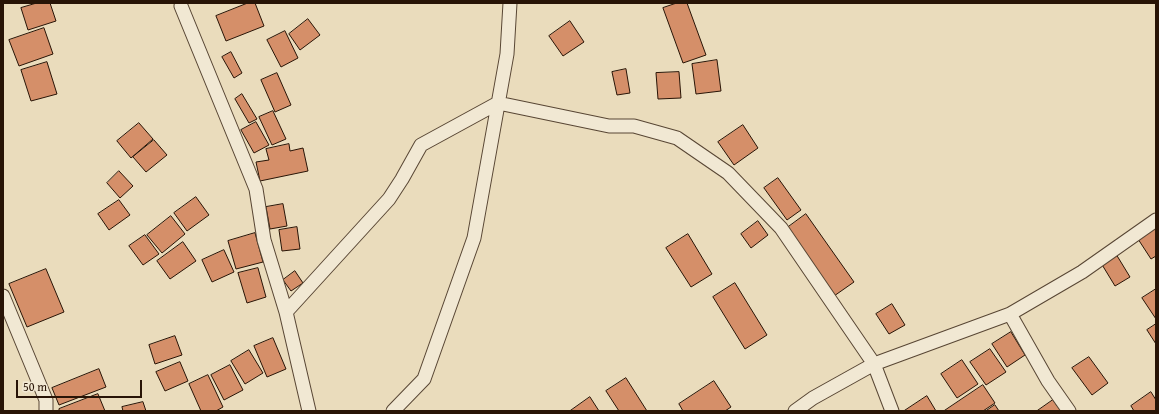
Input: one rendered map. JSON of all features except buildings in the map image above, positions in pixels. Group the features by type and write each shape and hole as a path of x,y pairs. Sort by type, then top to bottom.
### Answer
{"street":[{"path":"393,411 424,379 474,238 507,54 510,3"},
{"path":"181,6 256,189 264,240 286,312 309,411"},
{"path":"286,312 389,199 421,145 498,103 609,126 634,126 677,138 728,173 781,228 874,364 892,411"},
{"path":"795,411 813,398 874,364 1010,314 1082,272 1156,220"},
{"path":"3,296 46,400 46,411"},
{"path":"1010,314 1048,381 1069,411"}]}
